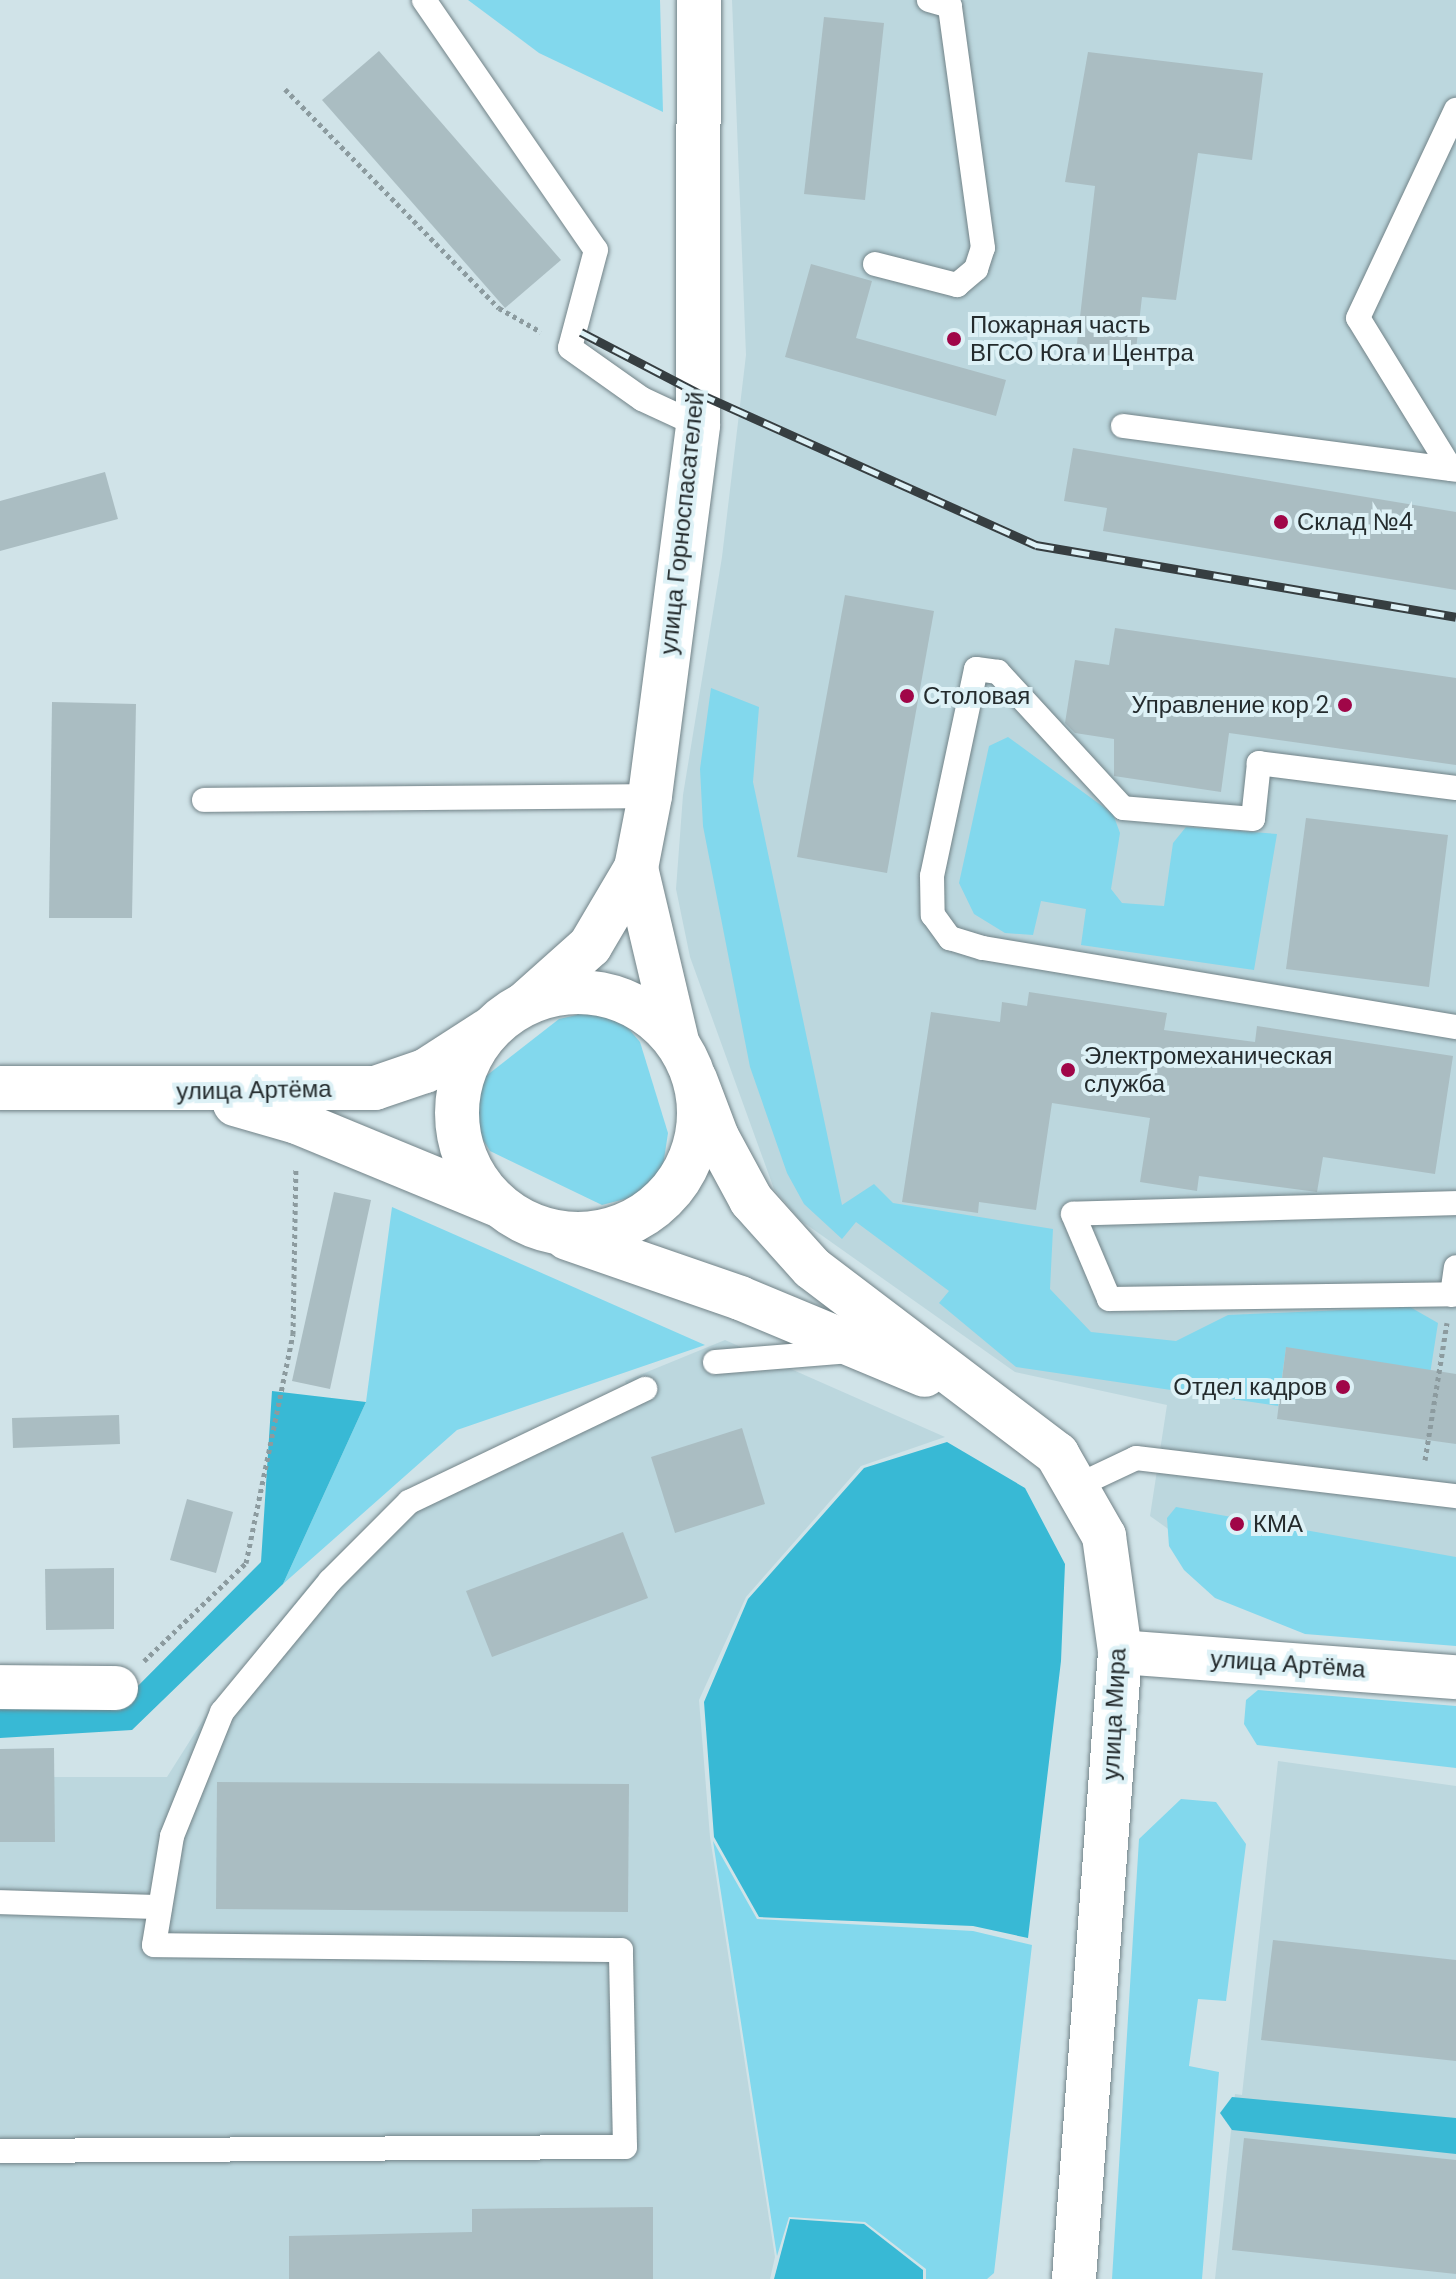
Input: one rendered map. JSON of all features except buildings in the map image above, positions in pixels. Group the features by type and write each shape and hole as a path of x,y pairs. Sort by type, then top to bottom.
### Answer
{"street":[{"name":"улица Горноспасателей","path":"509,1015 590,946 636,868 650,796 698,425 699,0"},
{"path":"195,1092 297,1122 567,1235 606,1232 643,1216 672,1190 692,1156 700,1118 636,868"},
{"name":"улица Артёма","path":"0,1088 195,1092 375,1088 425,1071 509,1015 567,992 608,995 647,1012 686,1060"},
{"path":"509,1015 469,1059 457,1097 458,1123 472,1173 512,1214 740,1298 975,1396"},
{"name":"улица Мира","path":"686,1060 751,1200 812,1268 975,1396 1024,1426 1079,1485 1104,1536 1120,1652 1074,2279"},
{"name":"улица Артёма","path":"1120,1652 1456,1677"},
{"path":"0,1687 116,1688"}],"lane":[{"path":"424,0 596,250 570,348 642,399 698,425"},
{"path":"875,264 957,285 976,269 983,248 945,2"},
{"path":"1453,469 1358,318 1456,110"},
{"path":"1123,426 1453,469"},
{"path":"1456,788 1259,763 1253,819 1123,808 998,672 976,669 932,876 933,915 950,938 983,948 1456,1027"},
{"path":"204,800 650,796"},
{"path":"1456,1203 1073,1214 1109,1299 1454,1294 1456,1267"},
{"path":"715,1362 865,1350"},
{"path":"0,2151 625,2147 621,1950 154,1945 172,1836 222,1712 330,1581 409,1502 645,1389"},
{"path":"1079,1485 1136,1458 1456,1496"},
{"path":"0,1902 160,1907"}],"path":[{"path":"285,89 499,308 570,348"},
{"path":"116,1688 246,1563 293,1334 297,1122"},
{"path":"1420,1491 1454,1294"}],"shaded area":[{"path":"468,0 660,0 663,112 539,53"},
{"path":"732,0 1456,0 1456,1614 1286,1613 1150,1516 1167,1405 1015,1372 800,1220 774,1189 690,957 676,889 683,795 722,557 746,355"},
{"path":"711,688 759,707 753,782 842,1205 874,1184 893,1203 1053,1229 1050,1289 1091,1332 1176,1341 1228,1315 1410,1307 1438,1323 1423,1419 1286,1348 1278,1406 1016,1367 939,1303 949,1291 856,1222 842,1239 804,1204 787,1173 750,1067 703,826 700,769"},
{"path":"1008,737 1113,814 1120,833 1111,889 1122,903 1164,906 1173,843 1186,827 1277,834 1254,970 1081,945 1086,909 1041,901 1033,935 1005,933 974,914 959,883 989,746"},
{"path":"590,1012 622,1021 640,1042 668,1133 663,1166 644,1194 602,1205 490,1151 474,1125 472,1102 486,1076 559,1019"},
{"path":"392,1207 705,1345 457,1430 283,1584 366,1402"},
{"path":"725,1340 945,1437 861,1466 746,1597 699,1700 710,1837 775,2257 770,2279 0,2279 0,1777 167,1777 210,1709 316,1576 400,1494 636,1408 625,1381"},
{"path":"272,1391 366,1402 283,1584 132,1730 0,1738 0,1707 121,1703 261,1562"},
{"path":"947,1442 1025,1488 1065,1564 1061,1661 1028,1938 973,1926 759,1917 714,1837 704,1702 748,1599 864,1468"},
{"path":"1176,1507 1456,1557 1456,1646 1305,1634 1215,1598 1184,1570 1169,1546 1167,1518"},
{"path":"1258,1690 1456,1706 1456,1768 1257,1745 1244,1724 1246,1700"},
{"path":"1278,1761 1456,1786 1456,2279 1215,2279 1235,2094 1242,2095"},
{"path":"1181,1799 1216,1802 1246,1844 1226,2001 1198,1999 1189,2066 1219,2072 1202,2279 1112,2279 1139,1839"},
{"path":"713,1841 757,1919 973,1931 1032,1945 994,2273 987,2279 926,2279 926,2269 865,2222 789,2217 777,2256"},
{"path":"1232,2097 1456,2118 1456,2154 1232,2130 1220,2113"},
{"path":"790,2219 864,2224 923,2270 923,2279 774,2279"}],"railway":[{"path":"581,332 698,393 1036,545 1456,617"}],"place":[{"name":"Пожарная часть ВГСО Юга и Центра","path":"954,339"},
{"name":"Склад №4","path":"1281,522"},
{"name":"Столовая","path":"907,696"},
{"name":"Управление кор 2","path":"1345,705"},
{"name":"Электромеханическая служба","path":"1068,1070"},
{"name":"Отдел кадров","path":"1343,1387"},
{"name":"КМА","path":"1237,1524"}]}
